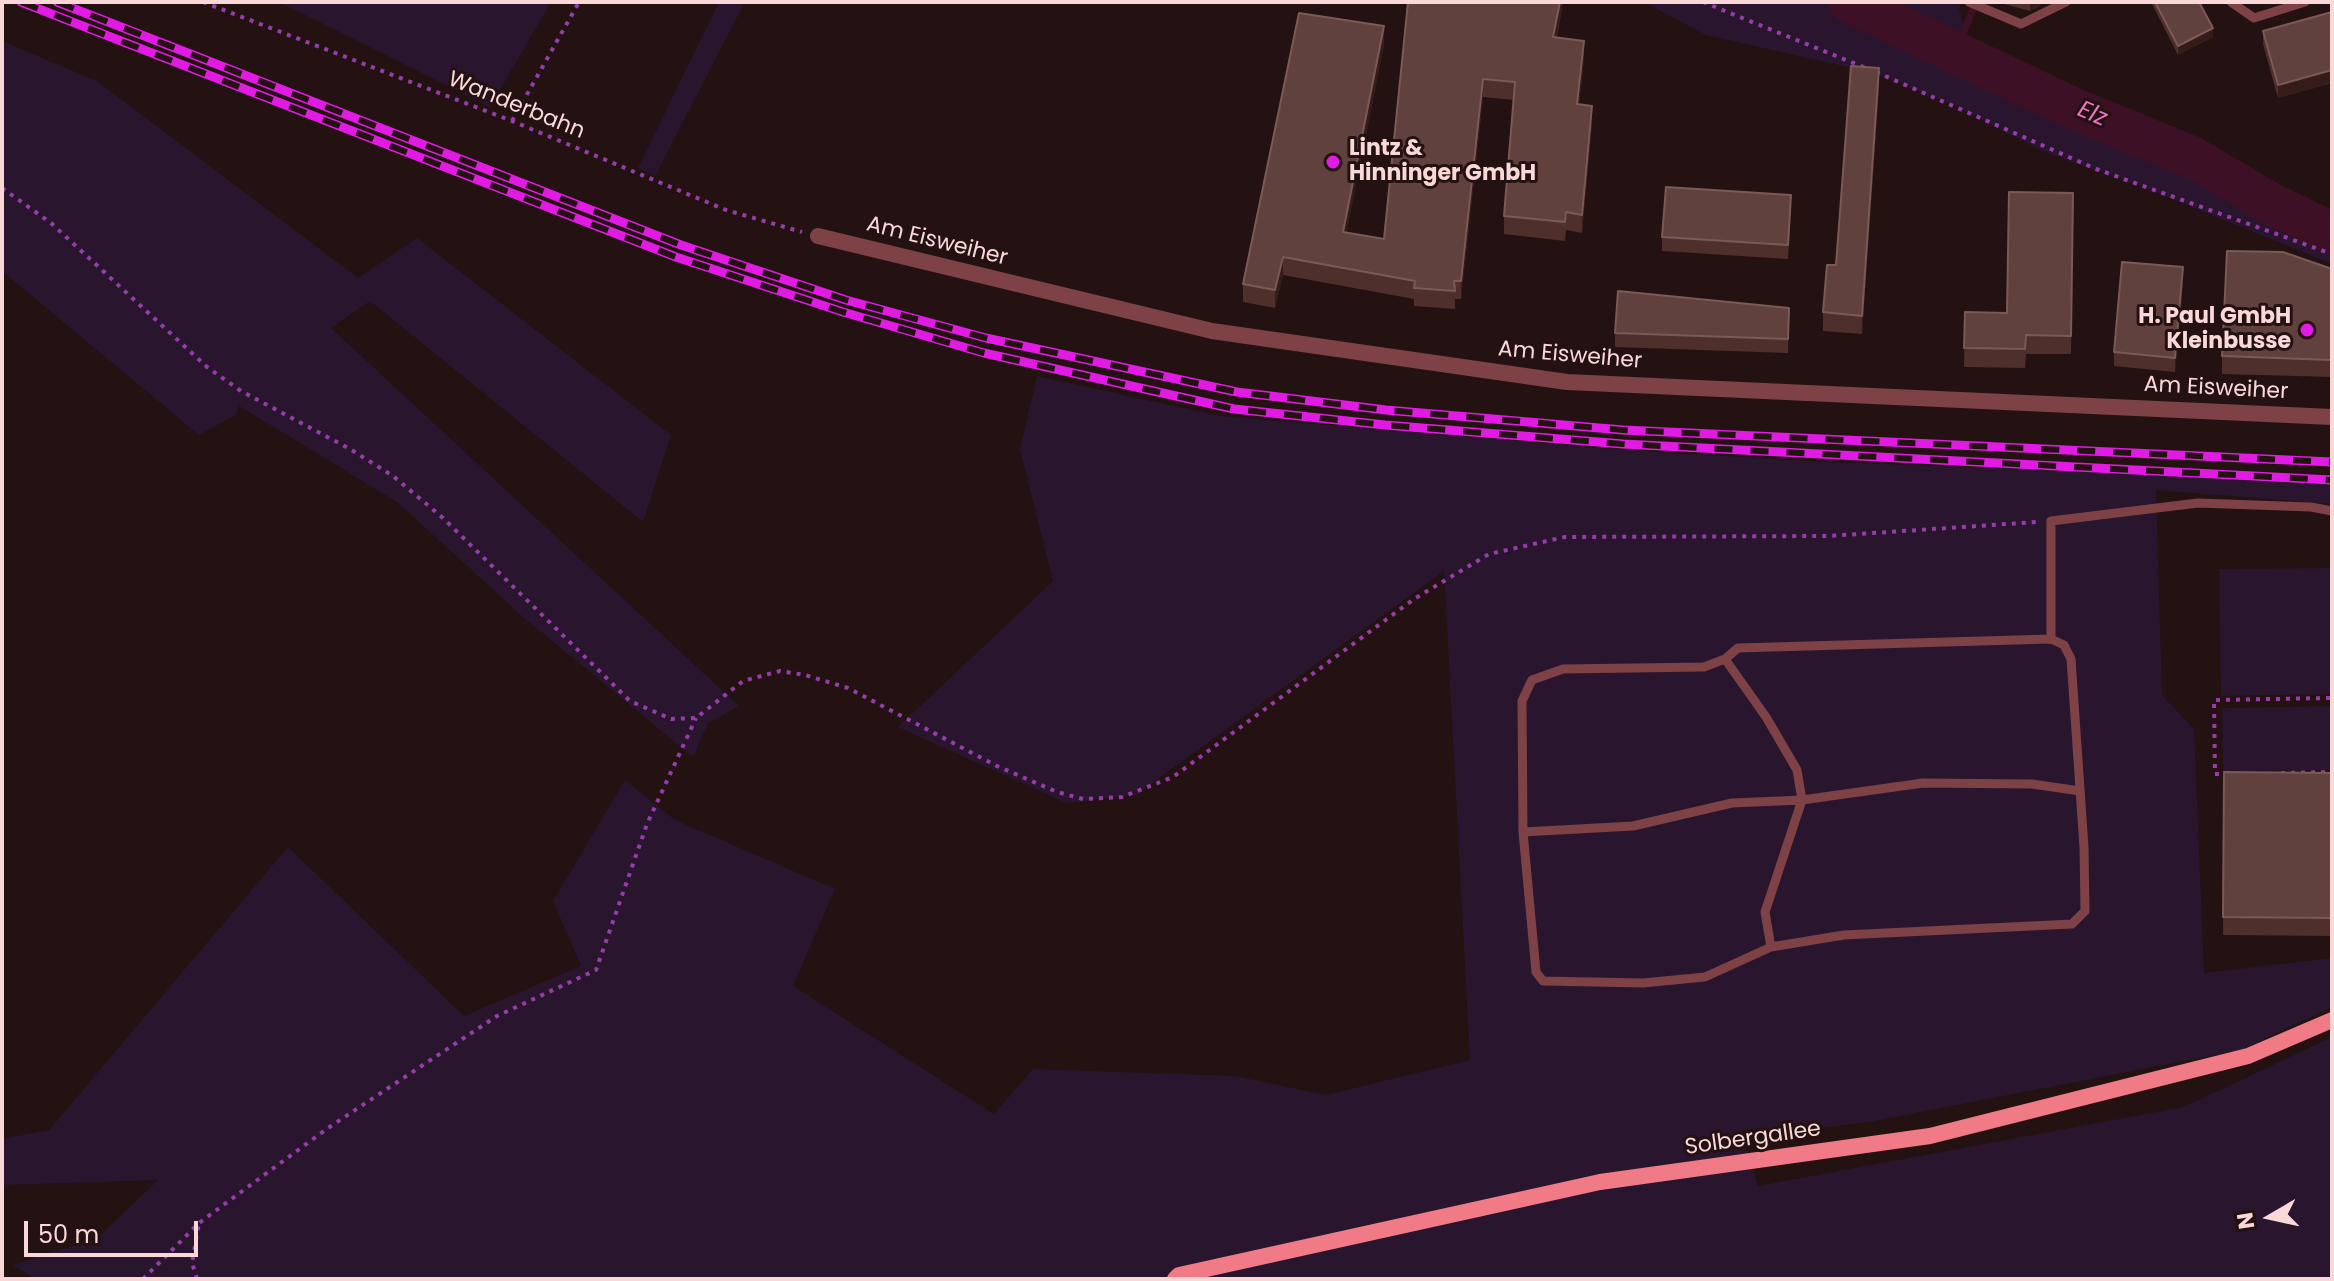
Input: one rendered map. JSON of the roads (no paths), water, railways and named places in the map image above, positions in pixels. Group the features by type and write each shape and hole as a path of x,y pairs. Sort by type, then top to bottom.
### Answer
{"street":[{"name":"Am Eisweiher","path":"818,236 1212,331 1567,382 2332,417"},
{"name":"Solbergallee","path":"1175,1279 1179,1275 1600,1182 1930,1136 2248,1056 2332,1020"}],"lane":[{"path":"1969,2 2021,24 2066,2"},
{"path":"2231,2 2254,18 2305,2"},
{"path":"2051,639 2051,521 2198,503 2311,507 2332,511"},
{"path":"2051,639 2064,645 2071,659 2085,911 2072,924 1844,935 1771,947 1705,977 1643,983 1543,981 1536,972 1523,832 1522,701 1532,680 1563,669 1704,667 1725,659 1738,648 2051,639"},
{"path":"1725,659 1766,717 1797,770 1802,800 1765,912 1771,947"},
{"path":"1523,832 1633,826 1732,803 1802,800 1923,783 2032,784 2080,791"}],"waterway":[{"name":"Elz","path":"1849,2 2079,111 2192,157 2272,204 2332,233"},
{"path":"1956,51 1976,2"}],"railway":[{"path":"21,2 676,257 843,312 984,353 1234,409 1385,425 1623,444 2332,480"},
{"path":"57,2 681,245 846,300 986,338 1237,392 1386,410 1623,430 2332,462"}],"place":[{"name":"Lintz & Hinninger GmbH","path":"1333,162"},
{"name":"H. Paul GmbH Kleinbusse","path":"2307,330"}]}
